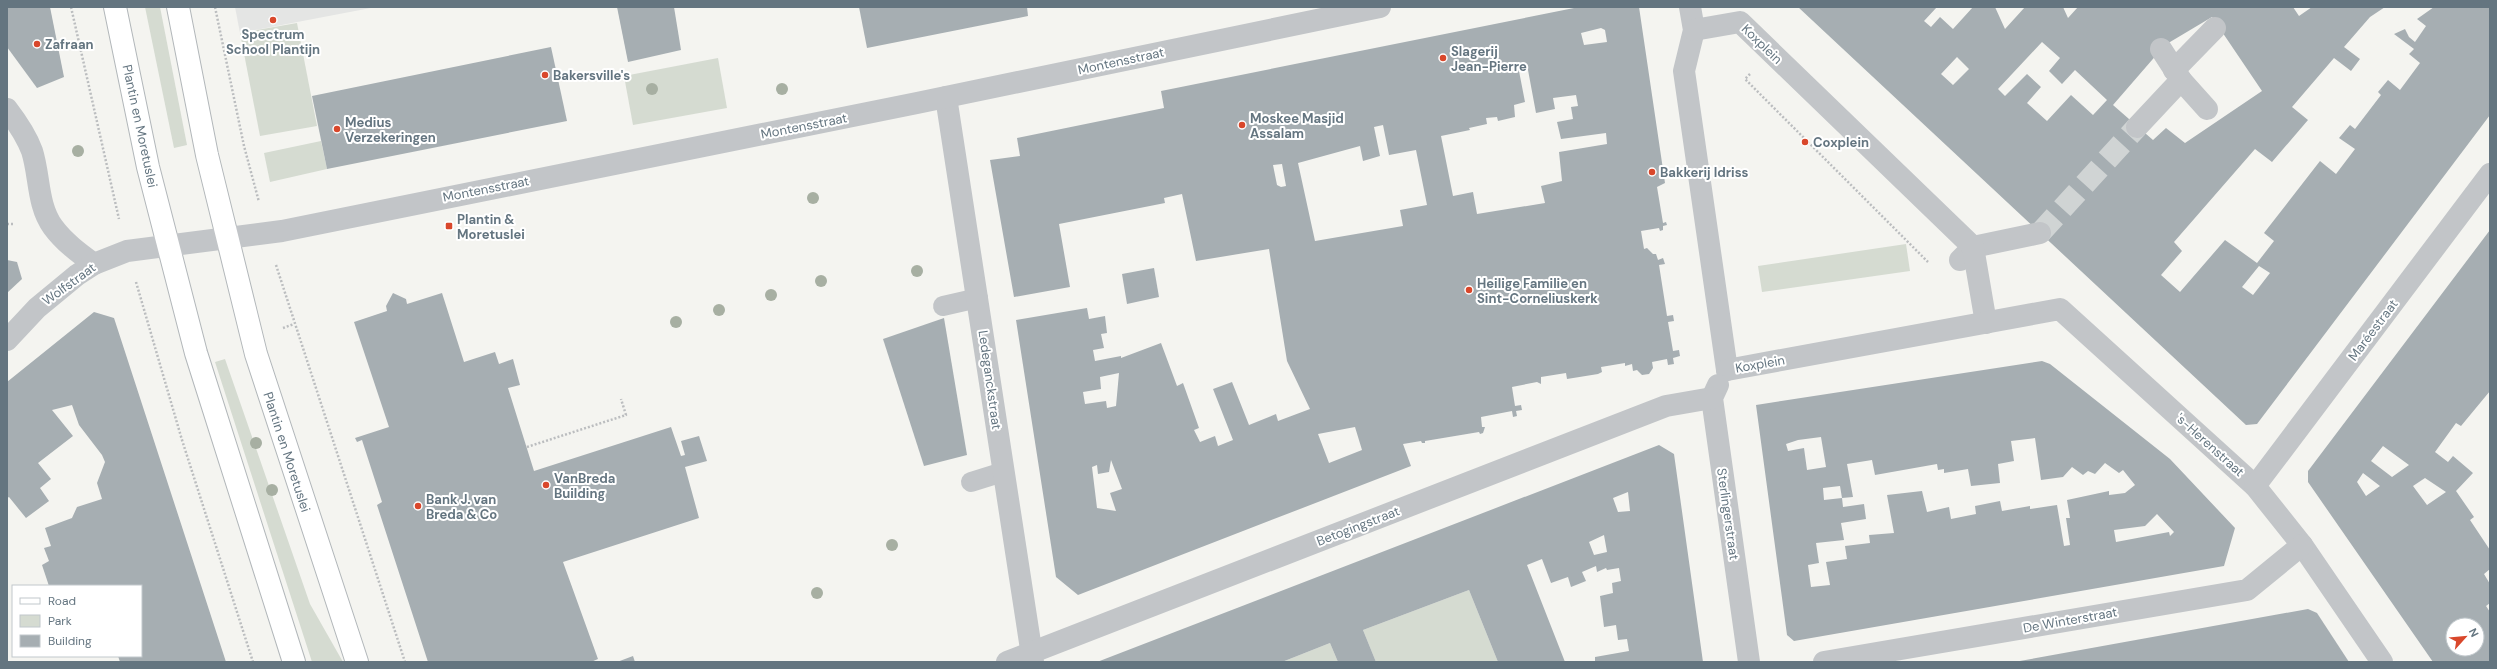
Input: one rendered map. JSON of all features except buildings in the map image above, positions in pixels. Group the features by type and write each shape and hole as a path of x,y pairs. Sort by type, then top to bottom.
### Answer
{"main road":[{"name":"Plantin en Moretuslei","path":"115,7 148,167 196,353 294,662"},
{"name":"Plantin en Moretuslei","path":"178,7 207,155 226,239 256,354 357,662"}],"street":[{"name":"Montensstraat","path":"226,239 267,233 946,97 1380,7"},
{"name":"Koxplein","path":"1690,7 1694,30 1684,71 1727,370 1986,323"},
{"name":"Koxplein","path":"1694,30 1740,22 1967,254"},
{"path":"2137,127 2215,28"},
{"path":"2161,49 2178,75 2207,109"},
{"name":"Ledeganckstraat","path":"946,97 1032,657"},
{"path":"7,109 23,131 32,151 42,204 53,226 77,252 94,264"},
{"name":"Maréestraat","path":"2255,486 2490,174"},
{"path":"1986,323 1967,254 2040,233"},
{"path":"167,245 226,239"},
{"name":"Wolfstraat","path":"7,340 37,308 94,264 127,251 167,245"},
{"name":"'s-Herenstraat","path":"1986,323 2060,309 2255,486 2302,545 2382,662"},
{"path":"1712,398 1727,370"},
{"name":"Betogingstraat","path":"1007,662 1032,657 1666,406 1712,398"},
{"name":"Sterlingerstraat","path":"1712,398 1749,662"},
{"name":"De Winterstraat","path":"1824,662 2247,590 2302,545"}],"lane":[{"path":"943,306 978,298"},
{"path":"971,482 1003,472"}],"path":[{"path":"71,7 105,164 127,251 182,440 253,662"},
{"path":"215,7 244,146 267,233 294,324 405,662"},
{"path":"1770,52 1745,79 1932,266 1967,254"},
{"path":"279,329 294,324"},
{"path":"527,447 626,415 621,399"}],"shaded area":[{"name":"Spectrum School Plantijn","path":"235,7 376,7 240,33"}],"green space":[{"path":"145,7 160,7 187,145 174,148"},
{"path":"297,23 317,126 260,136 240,33"},
{"path":"718,58 727,108 633,125 624,76"},
{"path":"321,141 327,169 270,182 264,153"},
{"path":"1906,244 1910,271 1762,292 1758,266"},
{"path":"225,359 310,604 343,662 312,662 215,362"},
{"path":"1469,590 1498,662 1376,662 1363,630"},
{"path":"1330,643 1338,662 1282,662"}],"tunnel":[{"path":"2040,233 2137,127"}],"place":[{"name":"Spectrum School Plantijn","path":"273,20"},
{"name":"Zafraan","path":"37,44"},
{"name":"Slagerij Jean-Pierre","path":"1443,58"},
{"name":"Bakersville's","path":"545,75"},
{"name":"Moskee Masjid Assalam","path":"1242,125"},
{"name":"Medius Verzekeringen","path":"337,129"},
{"name":"Coxplein","path":"1805,142"},
{"name":"Bakkerij Idriss","path":"1652,172"},
{"name":"Plantin & Moretuslei","path":"449,226"},
{"name":"Heilige Familie en Sint-Corneliuskerk","path":"1469,290"},
{"name":"VanBreda Building","path":"546,485"},
{"name":"Bank J. van Breda & Co","path":"418,506"}]}
